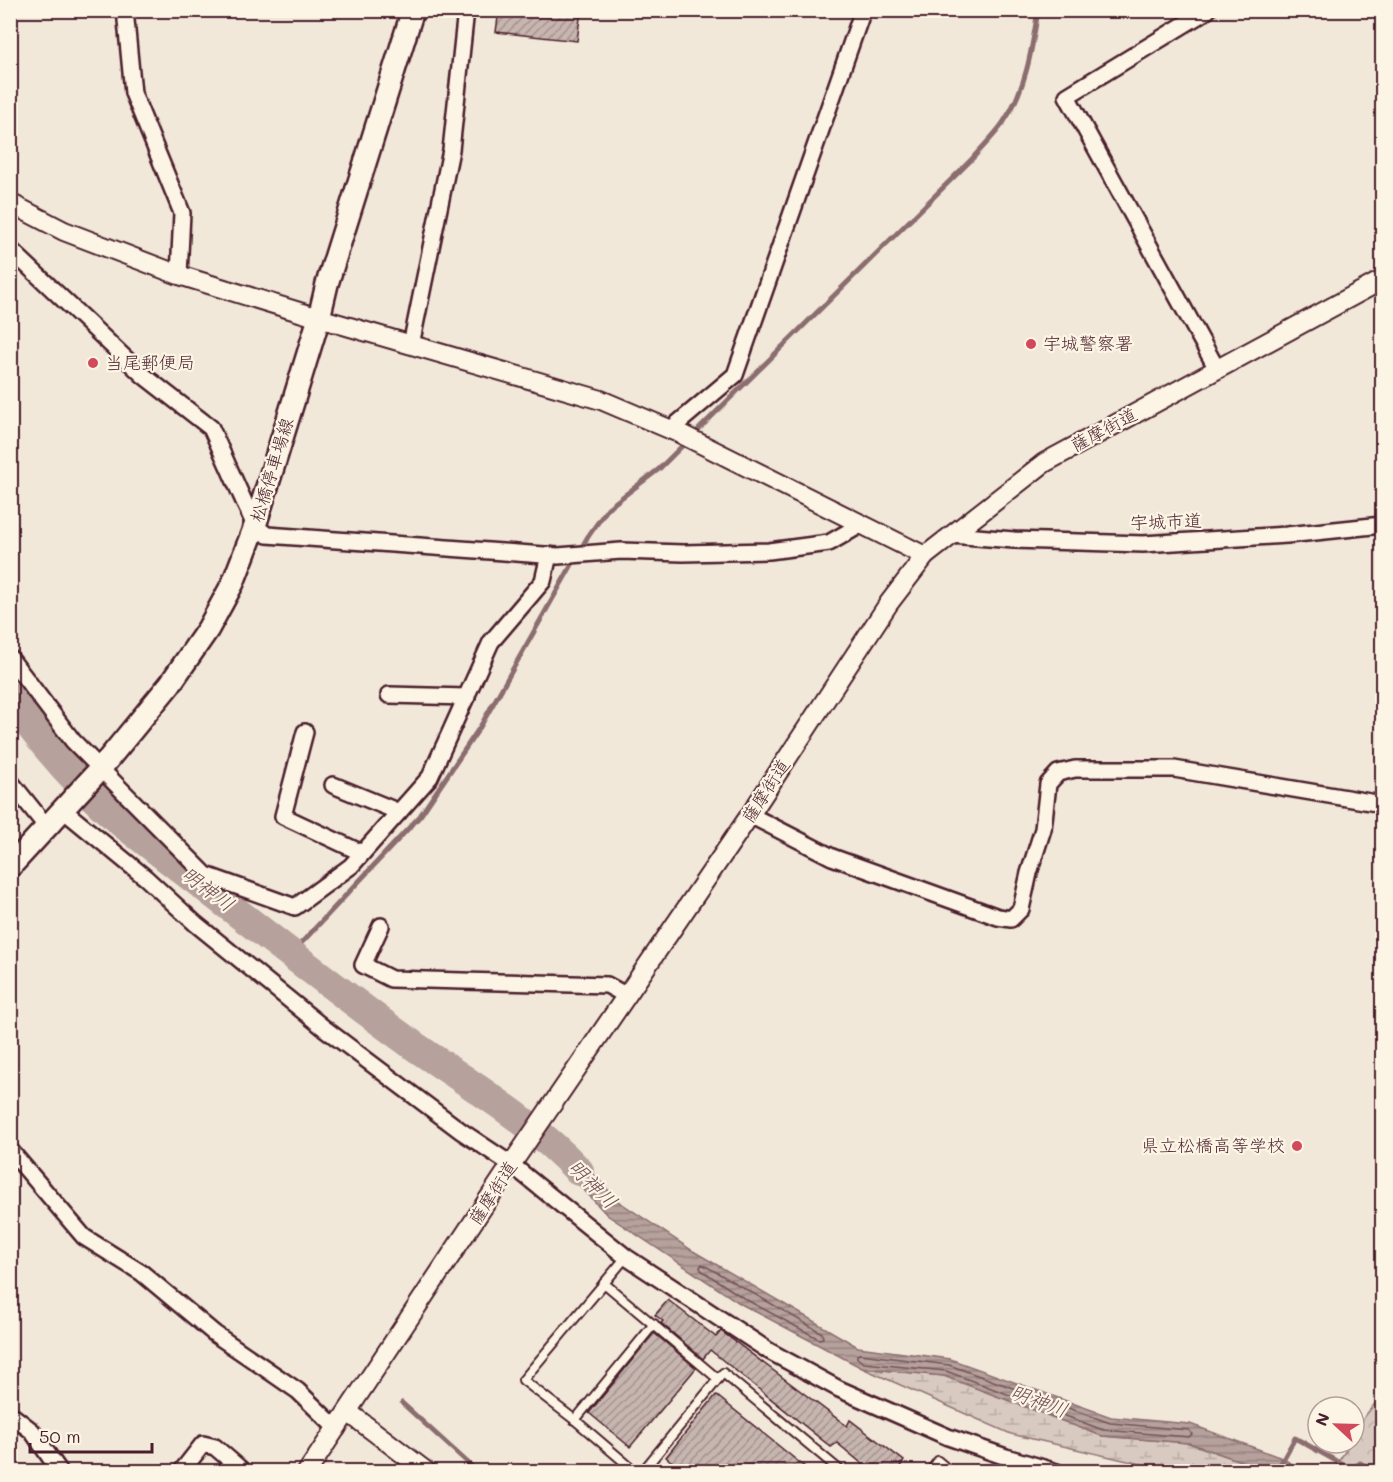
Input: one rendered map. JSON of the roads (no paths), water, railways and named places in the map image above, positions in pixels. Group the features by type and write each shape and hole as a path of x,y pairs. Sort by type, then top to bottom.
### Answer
{"main road":[{"name":"松橋停車場線","path":"10,867 97,772 170,684 208,629 233,583 255,526 319,318 327,284 413,10"}],"street":[{"path":"125,10 133,93 182,213 179,275"},
{"path":"411,345 451,150 466,10"},
{"path":"676,432 735,375 863,10"},
{"path":"1208,10 1066,96 1217,369"},
{"path":"10,203 63,231 179,275 602,400 724,455 925,556"},
{"path":"10,249 143,375 211,428 255,526 267,535 554,556 621,551 683,553 769,551 829,543 862,524"},
{"name":"薩摩街道","path":"307,1472 750,815 889,603 925,556 1044,463 1383,280"},
{"name":"宇城市道","path":"951,535 1014,540 1143,544 1287,536 1383,525"},
{"path":"10,658 97,772 206,875 295,907 351,866 430,777 491,642 543,581 554,556"},
{"path":"389,695 467,697"},
{"path":"305,732 283,816 362,853"},
{"path":"750,815 843,861 998,917 1011,919 1021,909 1029,873 1043,829 1048,784 1058,773 1075,769 1174,769 1383,804"},
{"path":"10,781 46,826"},
{"path":"333,785 399,812"},
{"path":"67,804 196,924 324,1028 461,1131 514,1162 626,1257 769,1351 840,1389 948,1437 1046,1470"},
{"path":"381,926 363,965 391,979 607,986 627,996"},
{"path":"10,1150 84,1238 142,1273 215,1334 298,1391 337,1429"},
{"path":"348,1412 427,1472"},
{"path":"10,1414 32,1431 60,1472"},
{"path":"181,1472 203,1444 215,1447 244,1472"}],"lane":[{"path":"626,1257 523,1380 575,1420 636,1472"},
{"path":"604,1283 718,1379"},
{"path":"575,1420 654,1324"},
{"path":"642,1472 723,1373 842,1472"},
{"path":"930,1472 939,1461 951,1472"}],"water":[{"path":"558,1135 618,1201 693,1251 858,1347 950,1359 1111,1417 1190,1424 1282,1458 1303,1471 1269,1471 1189,1443 1102,1436 944,1376 862,1368 741,1304 607,1215 546,1149"}],"waterway":[{"path":"693,435 972,159 996,132 1011,110 1023,83 1038,10"},
{"path":"291,954 420,816 480,727 587,538 608,508 659,469 686,442"},
{"name":"明神川","path":"10,697 61,764 121,822 373,1016 540,1135 579,1171"},
{"path":"402,1403 478,1472"},
{"path":"1280,1465 1295,1438 1354,1471 1360,1463 1376,1472"}],"place":[{"name":"宇城警察署","path":"1031,344"},
{"name":"当尾郵便局","path":"93,363"},
{"name":"県立松橋高等学校","path":"1297,1146"}]}
